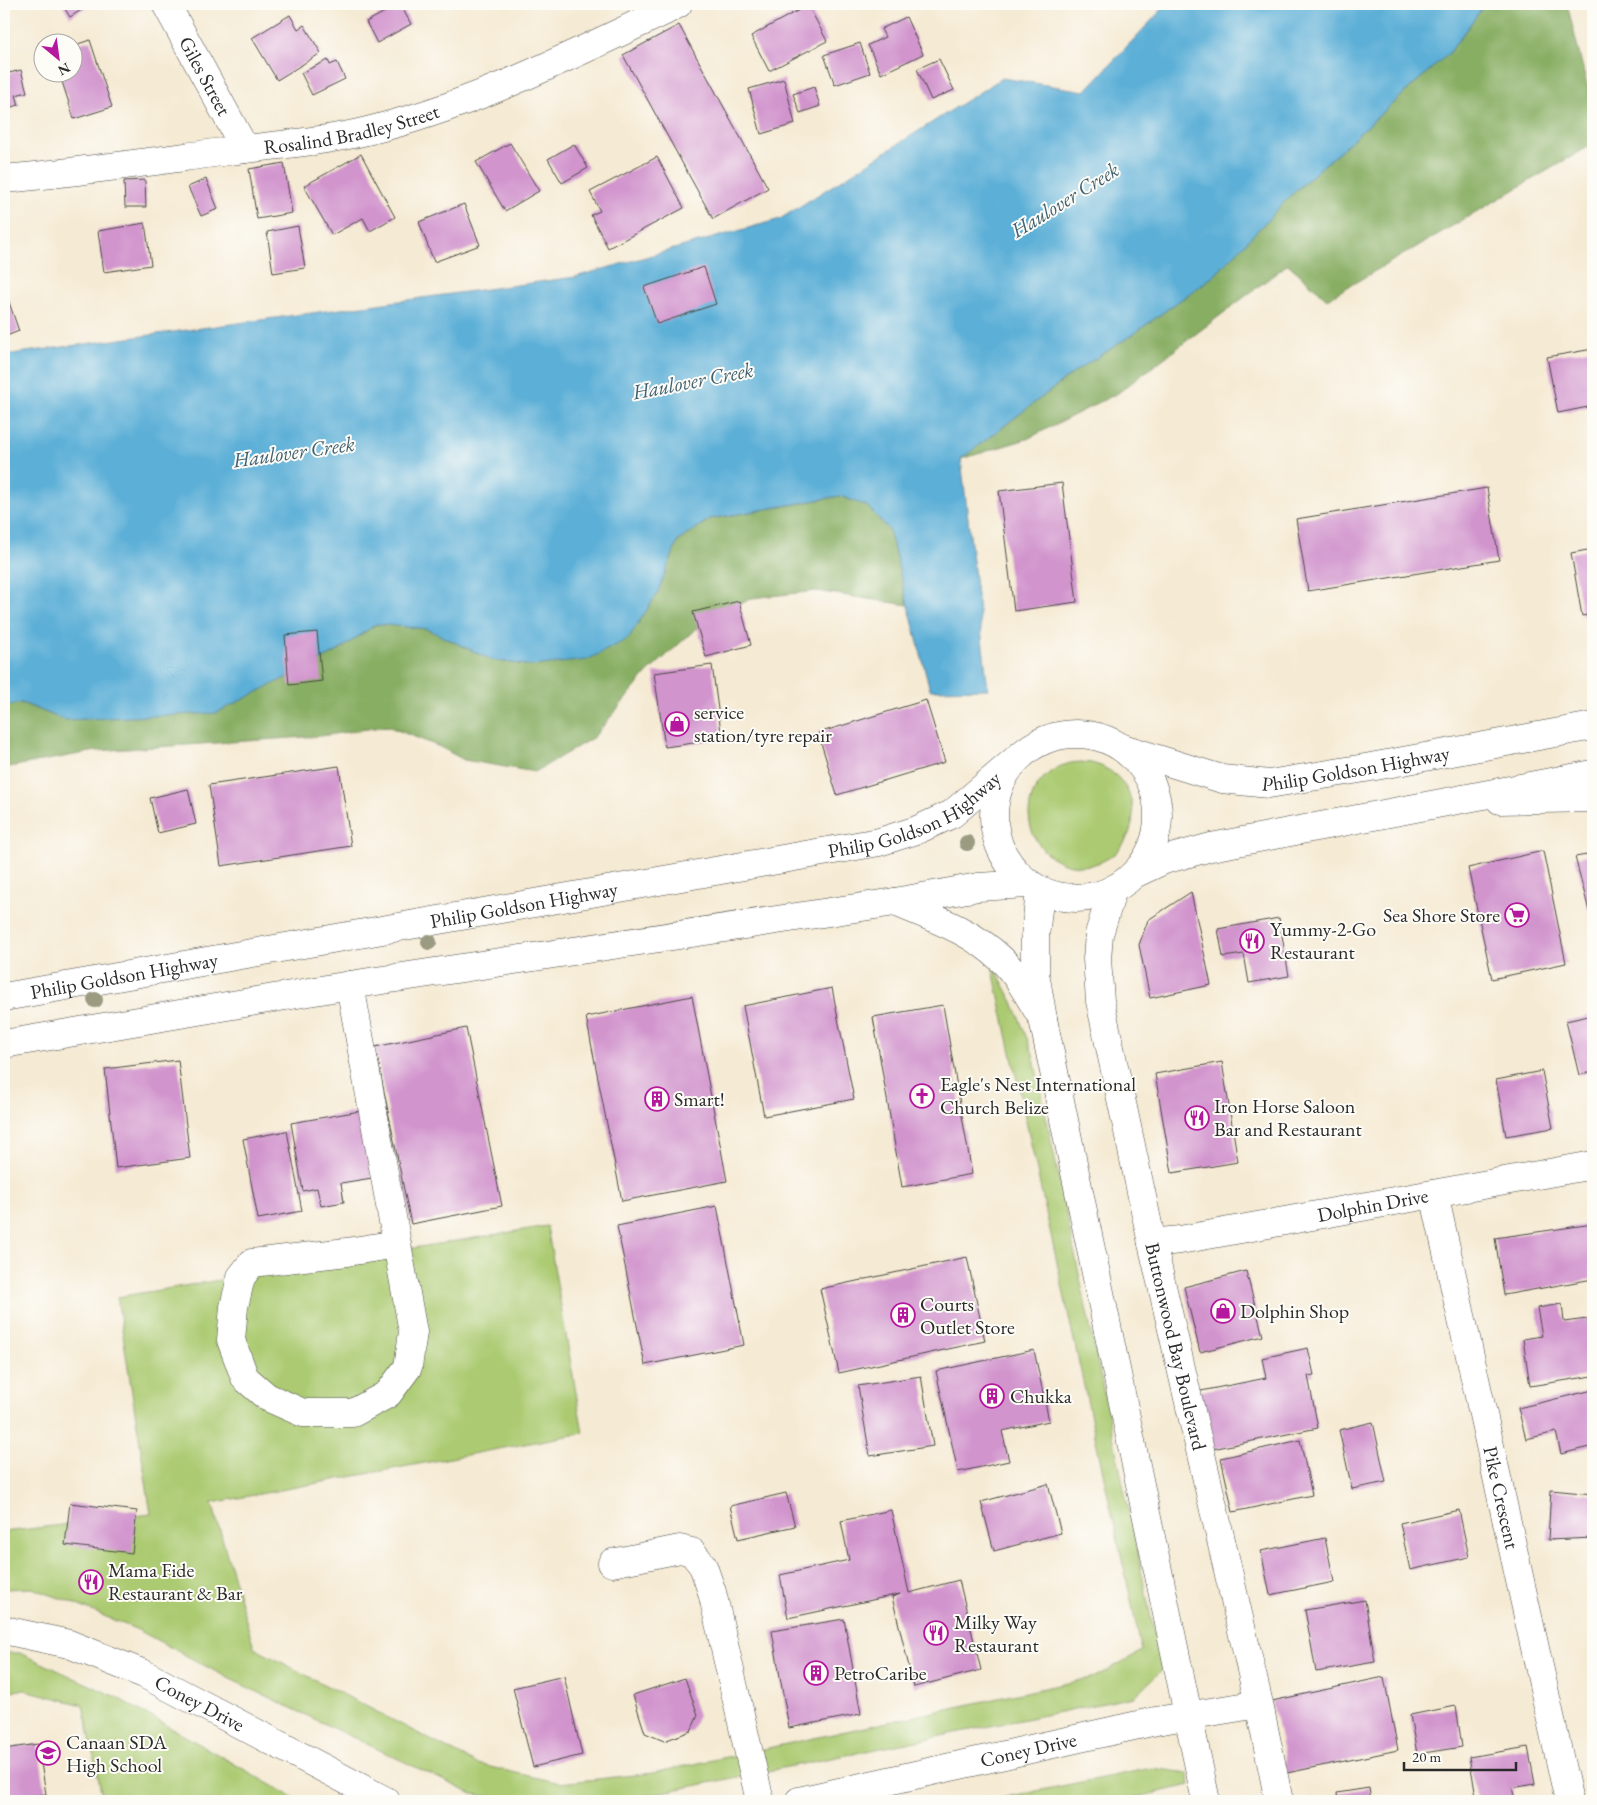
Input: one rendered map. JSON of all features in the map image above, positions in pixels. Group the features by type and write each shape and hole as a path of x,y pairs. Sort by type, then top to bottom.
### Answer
{"street":[{"name":"Giles Street","path":"166,4 245,149"},
{"name":"Rosalind Bradley Street","path":"4,179 60,174 323,140 368,131 432,112 486,93 546,67 678,4"},
{"name":"Philip Goldson Highway","path":"1120,747 1222,779 1269,784 1593,726"},
{"path":"1123,882 1148,856 1157,832 1158,808 1152,784 1139,763 1120,747 1096,736 1069,734 1043,742 1020,756 1005,775 996,798 994,822 999,846 1011,867 1034,887 1035,973 1043,1019 1206,1801"},
{"name":"Philip Goldson Highway","path":"4,997 879,842 917,830 952,814 1020,756"},
{"path":"4,1044 350,985 895,902 978,887 1034,887 1064,897 1089,897 1123,882 1164,860 1211,847 1593,774"},
{"path":"1453,800 1593,798"},
{"name":"Buttonwood Bay Boulevard","path":"1123,882 1099,934 1097,959 1100,1001 1152,1243 1259,1704 1279,1801"},
{"path":"895,902 940,921 974,938 988,948 1001,959 1019,980 1043,1019"},
{"path":"350,985 413,1332 408,1367 388,1394 353,1413 303,1412 267,1397 245,1378 230,1340 234,1306 241,1277 252,1263 397,1244"},
{"name":"Dolphin Drive","path":"1152,1243 1180,1240 1593,1165"},
{"name":"Pike Crescent","path":"1434,1194 1569,1801"},
{"path":"612,1563 680,1549 692,1552 703,1566 712,1592 760,1801"},
{"name":"Coney Drive","path":"4,1630 69,1644 144,1674 386,1801"},
{"name":"Coney Drive","path":"799,1801 1156,1721 1259,1704"}],"green space":[{"path":"1485,4 1567,4 1593,109 1593,144 1327,299 1288,264 1118,393 1027,439 961,459 1076,371 1132,335 1215,275 1294,192 1450,52"},
{"path":"840,496 867,506 889,530 908,605 816,591 752,598 700,625 647,673 594,737 535,772 464,760 440,747 387,726 321,736 96,751 4,768 4,706 22,703 65,720 335,653 376,624 427,629 492,660 532,666 657,594 678,541 710,519"},
{"path":"1081,762 1101,766 1118,777 1129,794 1133,814 1129,834 1118,851 1101,862 1081,866 1061,862 1044,851 1033,834 1029,814 1033,794 1044,777 1061,766"},
{"path":"991,961 1013,1002 1033,1054 1162,1670 1134,1697 629,1799 524,1801 472,1794 228,1678 138,1630 32,1588 4,1589 4,1532 151,1514 117,1297 547,1226 583,1433 212,1503 254,1648 477,1764 560,1783 653,1773 1095,1677 1142,1651"},
{"path":"4,1653 20,1653 116,1697 300,1801 103,1801 83,1705 25,1690 4,1691"},
{"path":"1152,1768 1188,1773 1190,1785 1121,1801 986,1801"}],"water":[{"name":"Haulover Creek","path":"1167,4 1485,4 1450,52 1294,192 1215,275 1132,335 1076,371 961,459 988,689 930,690 889,530 867,506 840,496 710,519 678,541 657,594 628,639 587,660 532,666 492,660 427,629 376,624 335,653 216,713 65,720 22,703 4,706 4,355 575,277 780,219 1002,78 1085,91"}],"building":[{"path":"62,4 91,4 70,17"},
{"path":"400,4 411,24 377,43 366,22"},
{"path":"808,5 827,41 769,71 751,36"},
{"path":"290,15 298,29 304,25 321,53 277,80 252,38"},
{"path":"906,17 923,54 881,74 868,45 885,37 881,29"},
{"path":"679,25 768,188 713,219 623,55"},
{"path":"90,40 112,107 74,119 62,82 82,82 82,43"},
{"path":"860,43 870,73 835,85 824,55"},
{"path":"4,55 9,73 21,70 27,92 16,95 19,105 4,109"},
{"path":"939,59 954,90 931,100 917,69"},
{"path":"328,60 330,65 337,62 345,79 312,95 301,73"},
{"path":"784,79 795,124 761,134 749,89"},
{"path":"814,87 820,106 800,113 793,94"},
{"path":"510,143 539,191 505,211 476,162"},
{"path":"574,144 588,168 562,183 548,159"},
{"path":"361,154 395,217 370,231 363,218 332,235 304,186"},
{"path":"657,157 684,208 608,248 591,215 600,211 590,192"},
{"path":"284,163 292,213 257,219 249,169"},
{"path":"206,179 218,209 201,216 188,187"},
{"path":"145,180 146,207 125,207 124,181"},
{"path":"464,204 480,245 434,262 419,222"},
{"path":"145,223 151,265 104,272 98,231"},
{"path":"298,226 305,268 273,273 267,232"},
{"path":"704,267 716,304 657,324 644,287"},
{"path":"4,288 19,331 4,337"},
{"path":"1593,349 1593,406 1558,413 1547,357"},
{"path":"1062,483 1077,602 1014,611 999,491"},
{"path":"1487,488 1499,560 1308,591 1296,519"},
{"path":"1593,549 1593,614 1582,616 1571,553"},
{"path":"739,601 751,645 706,657 693,612"},
{"path":"317,632 322,681 289,685 285,635"},
{"path":"712,665 722,739 665,747 654,673"},
{"path":"926,700 945,762 837,795 818,733"},
{"path":"339,766 351,846 221,866 209,785"},
{"path":"188,789 196,824 158,833 150,798"},
{"name":"Sea Shore Store","path":"1543,851 1566,963 1492,979 1468,868"},
{"path":"1593,854 1593,926 1575,857"},
{"path":"1191,892 1211,985 1150,998 1139,945 1148,920"},
{"name":"Yummy-2-Go Restaurant","path":"1279,918 1289,976 1249,983 1244,954 1223,957 1218,929"},
{"path":"832,988 854,1099 764,1116 743,1006"},
{"name":"Smart!","path":"692,996 727,1181 622,1201 586,1017"},
{"name":"Eagle's Nest International Church Belize","path":"943,1005 972,1174 902,1187 873,1017"},
{"path":"1593,1015 1593,1071 1579,1075 1566,1021"},
{"path":"466,1028 502,1206 411,1224 375,1047"},
{"path":"178,1060 190,1158 116,1168 105,1069"},
{"name":"Iron Horse Saloon Bar and Restaurant","path":"1222,1062 1238,1162 1172,1173 1155,1074"},
{"path":"1542,1071 1553,1128 1506,1136 1496,1080"},
{"path":"360,1111 372,1178 341,1183 344,1202 321,1206 317,1188 303,1191 291,1123"},
{"path":"287,1131 302,1211 258,1219 243,1139"},
{"path":"717,1206 744,1345 645,1365 617,1226"},
{"path":"1593,1224 1593,1279 1504,1295 1495,1238"},
{"name":"Courts Outlet Store","path":"967,1257 985,1341 839,1373 820,1289"},
{"name":"Dolphin Shop","path":"1246,1271 1263,1336 1200,1352 1184,1287"},
{"path":"1562,1304 1564,1322 1587,1319 1593,1357 1593,1376 1530,1386 1523,1339 1542,1336 1537,1308"},
{"path":"1308,1348 1314,1375 1308,1376 1318,1428 1207,1450 1196,1392 1266,1378 1262,1358"},
{"name":"Chukka","path":"1034,1350 1049,1421 1002,1431 1009,1461 958,1472 936,1371"},
{"path":"921,1376 933,1446 870,1456 858,1386"},
{"path":"1593,1390 1593,1446 1561,1454 1556,1432 1526,1439 1518,1408"},
{"path":"1373,1422 1386,1482 1352,1489 1339,1430"},
{"path":"1300,1440 1312,1495 1233,1512 1221,1458"},
{"path":"1048,1484 1061,1533 994,1551 981,1502"},
{"path":"1551,1490 1593,1494 1593,1538 1548,1540"},
{"path":"786,1493 795,1526 738,1539 730,1506"},
{"path":"70,1503 137,1511 132,1553 65,1545"},
{"path":"891,1510 909,1593 959,1580 981,1670 914,1687 892,1597 900,1594 788,1618 780,1575 849,1560 841,1521"},
{"path":"1459,1510 1469,1557 1410,1570 1400,1523"},
{"path":"1325,1538 1334,1582 1270,1595 1261,1551"},
{"path":"1590,1568 1593,1568 1593,1603 1592,1603"},
{"path":"1365,1600 1375,1662 1316,1672 1305,1610"},
{"name":"PetroCaribe","path":"844,1619 861,1714 789,1728 772,1631"},
{"path":"564,1676 582,1755 533,1767 513,1688"},
{"path":"1384,1677 1398,1750 1287,1773 1272,1701"},
{"path":"685,1678 698,1715 691,1731 664,1741 645,1733 633,1695"},
{"path":"1456,1706 1462,1747 1417,1754 1410,1715"},
{"path":"38,1744 46,1794 4,1801 4,1749"},
{"path":"1528,1747 1535,1784 1512,1788 1515,1799 1477,1801 1469,1757"},
{"path":"1369,1788 1371,1801 1338,1801 1337,1793"}],"place":[{"name":"service station/tyre repair","path":"677,724"},
{"name":"Sea Shore Store","path":"1517,915"},
{"name":"Yummy-2-Go Restaurant","path":"1252,941"},
{"name":"Eagle's Nest International Church Belize","path":"922,1096"},
{"name":"Smart!","path":"657,1099"},
{"name":"Iron Horse Saloon Bar and Restaurant","path":"1197,1118"},
{"name":"Dolphin Shop","path":"1223,1311"},
{"name":"Courts Outlet Store","path":"903,1315"},
{"name":"Chukka","path":"992,1396"},
{"name":"Mama Fide Restaurant & Bar","path":"91,1582"},
{"name":"Milky Way Restaurant","path":"936,1633"},
{"name":"PetroCaribe","path":"816,1673"},
{"name":"Canaan SDA High School","path":"48,1753"}]}
